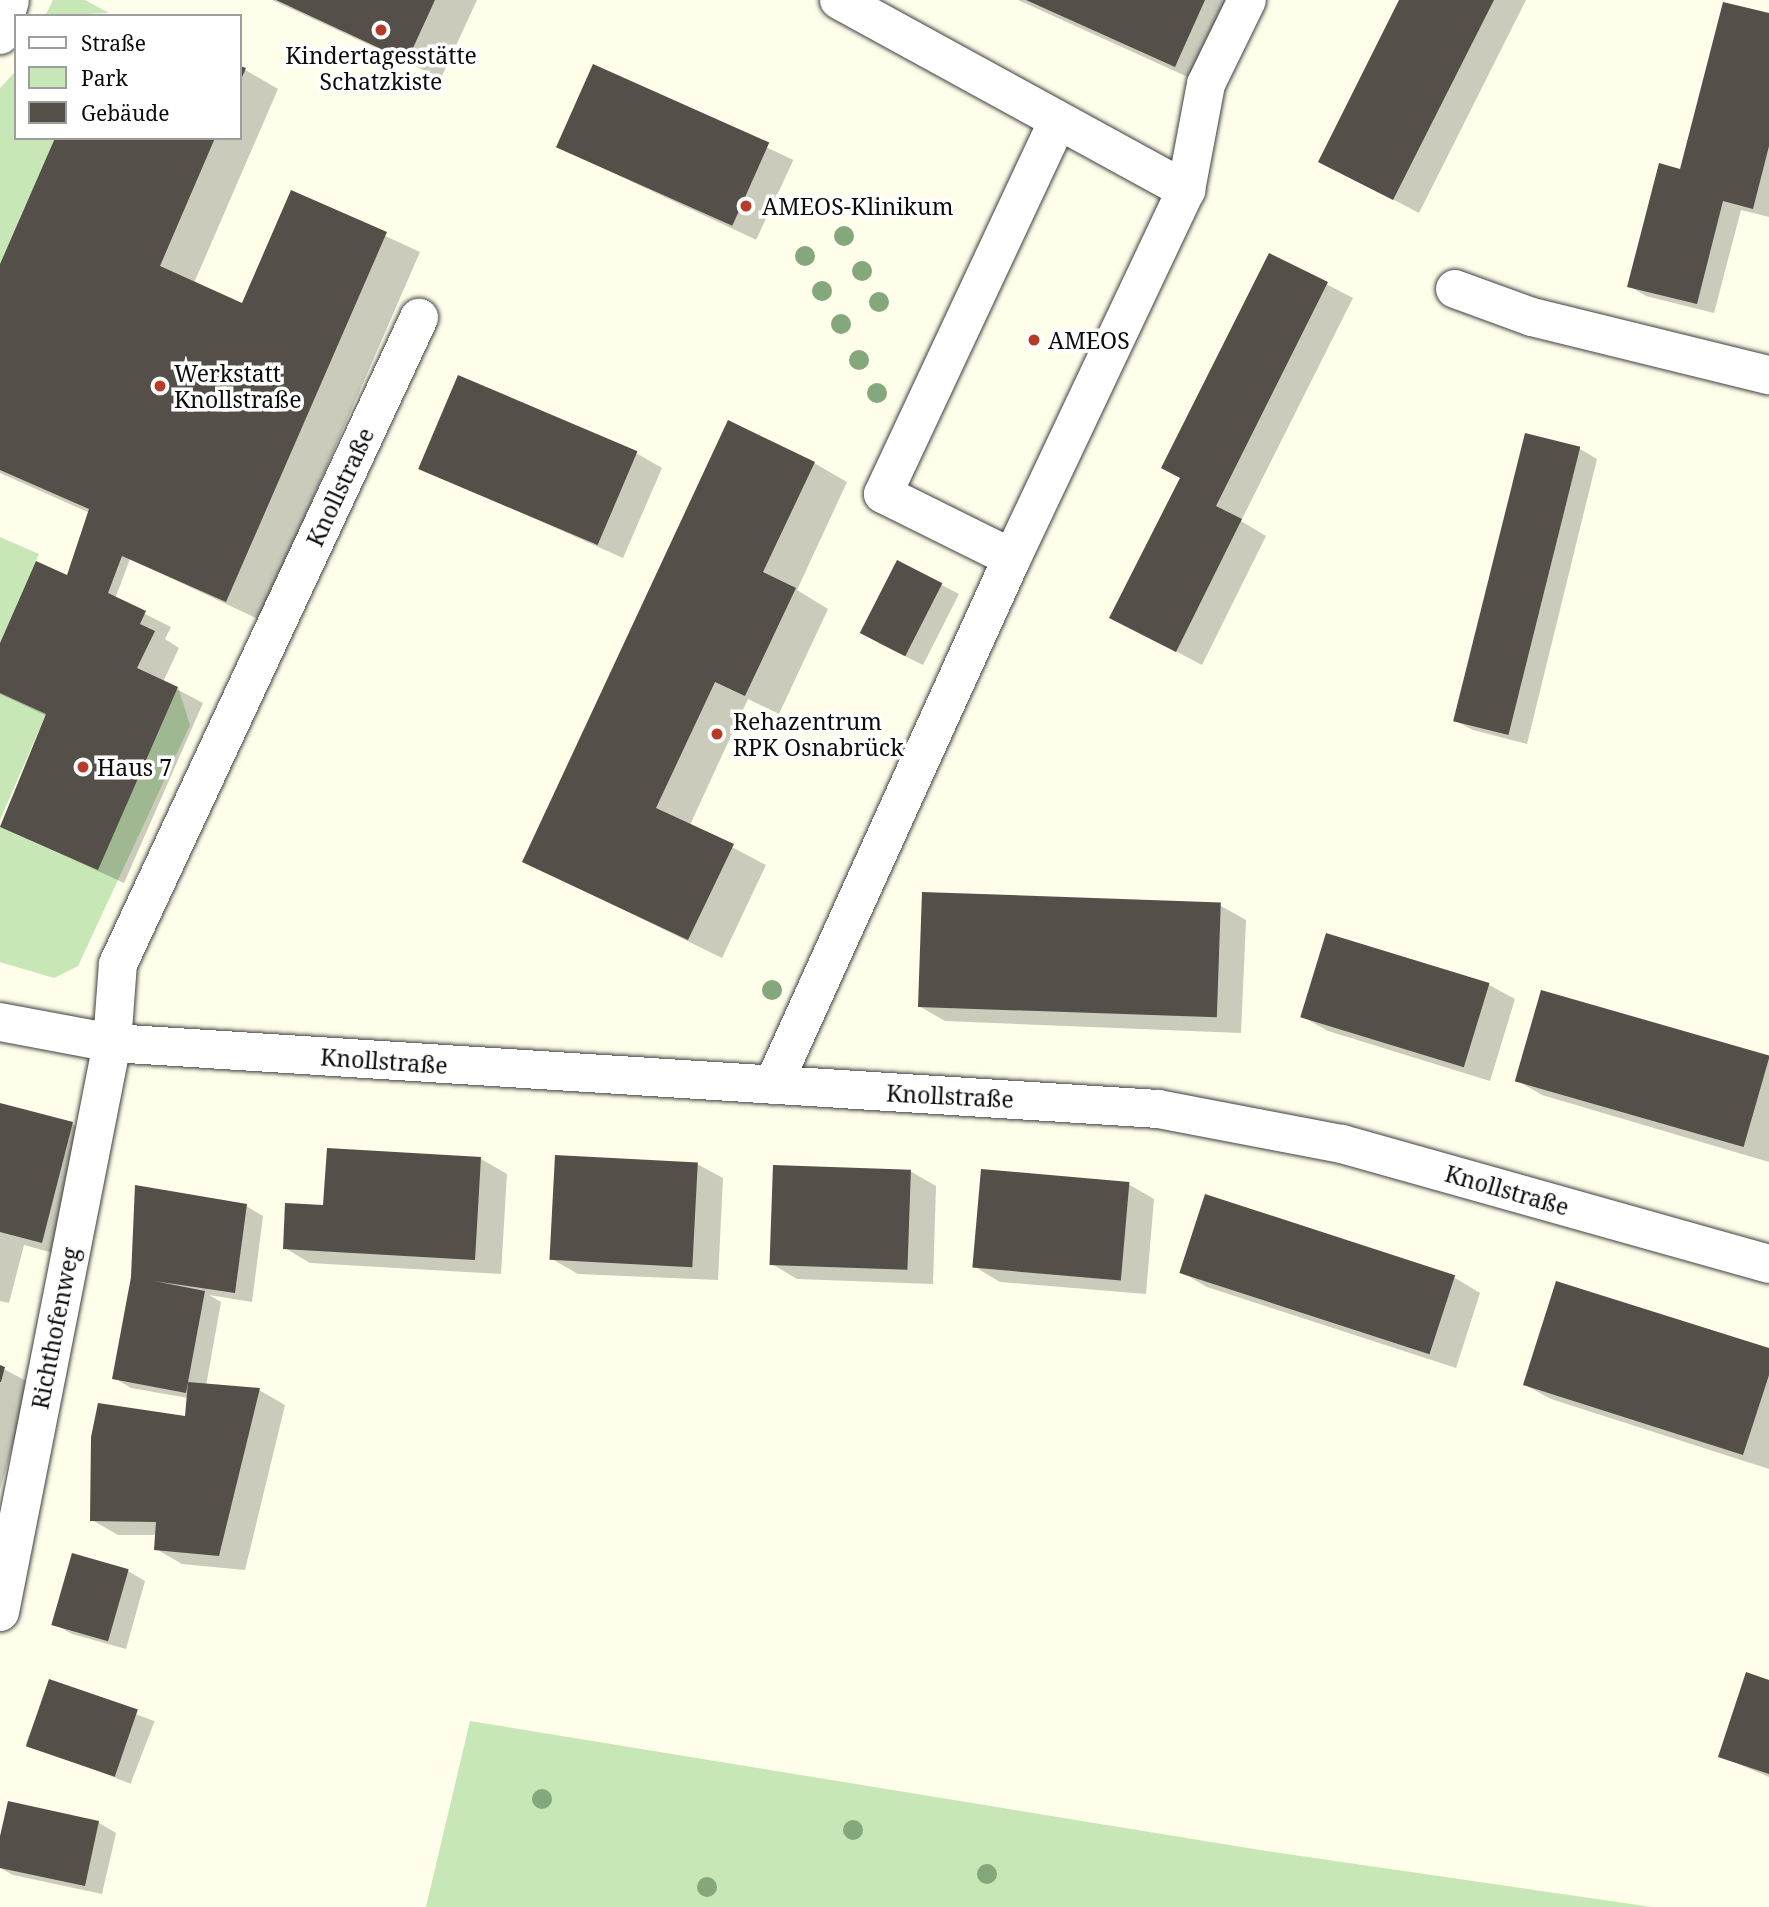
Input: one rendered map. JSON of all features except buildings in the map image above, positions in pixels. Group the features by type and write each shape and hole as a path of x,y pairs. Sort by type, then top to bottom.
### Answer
{"street":[{"path":"0,35 10,0"},
{"path":"773,1086 1012,558 1186,190 1206,84 1247,0"},
{"path":"842,1 1057,123 1186,190"},
{"path":"1012,558 883,494 1057,123"},
{"path":"1455,289 1532,317 1769,375"},
{"name":"Knollstraße","path":"112,1043 118,964 419,318"},
{"name":"Knollstraße","path":"0,1022 112,1043 1158,1109 1342,1144 1769,1264"},
{"name":"Richthofenweg","path":"0,1612 112,1043"}],"green space":[{"path":"53,0 85,0 109,13 88,14 46,14"},
{"path":"14,73 14,140 54,140 0,264 0,88"},
{"path":"0,537 39,554 0,643"},
{"path":"178,687 190,725 78,966 54,978 0,962 0,827 98,869"},
{"path":"0,693 46,714 0,820"},
{"path":"470,1721 1260,1850 1652,1907 426,1907"}],"place":[{"name":"Kindertagesstätte Schatzkiste","path":"381,30"},
{"name":"AMEOS-Klinikum","path":"746,206"},
{"name":"AMEOS","path":"1034,340"},
{"name":"Werkstatt Knollstraße","path":"160,386"},
{"name":"Rehazentrum RPK Osnabrück","path":"717,734"},
{"name":"Haus 7","path":"83,767"}]}
